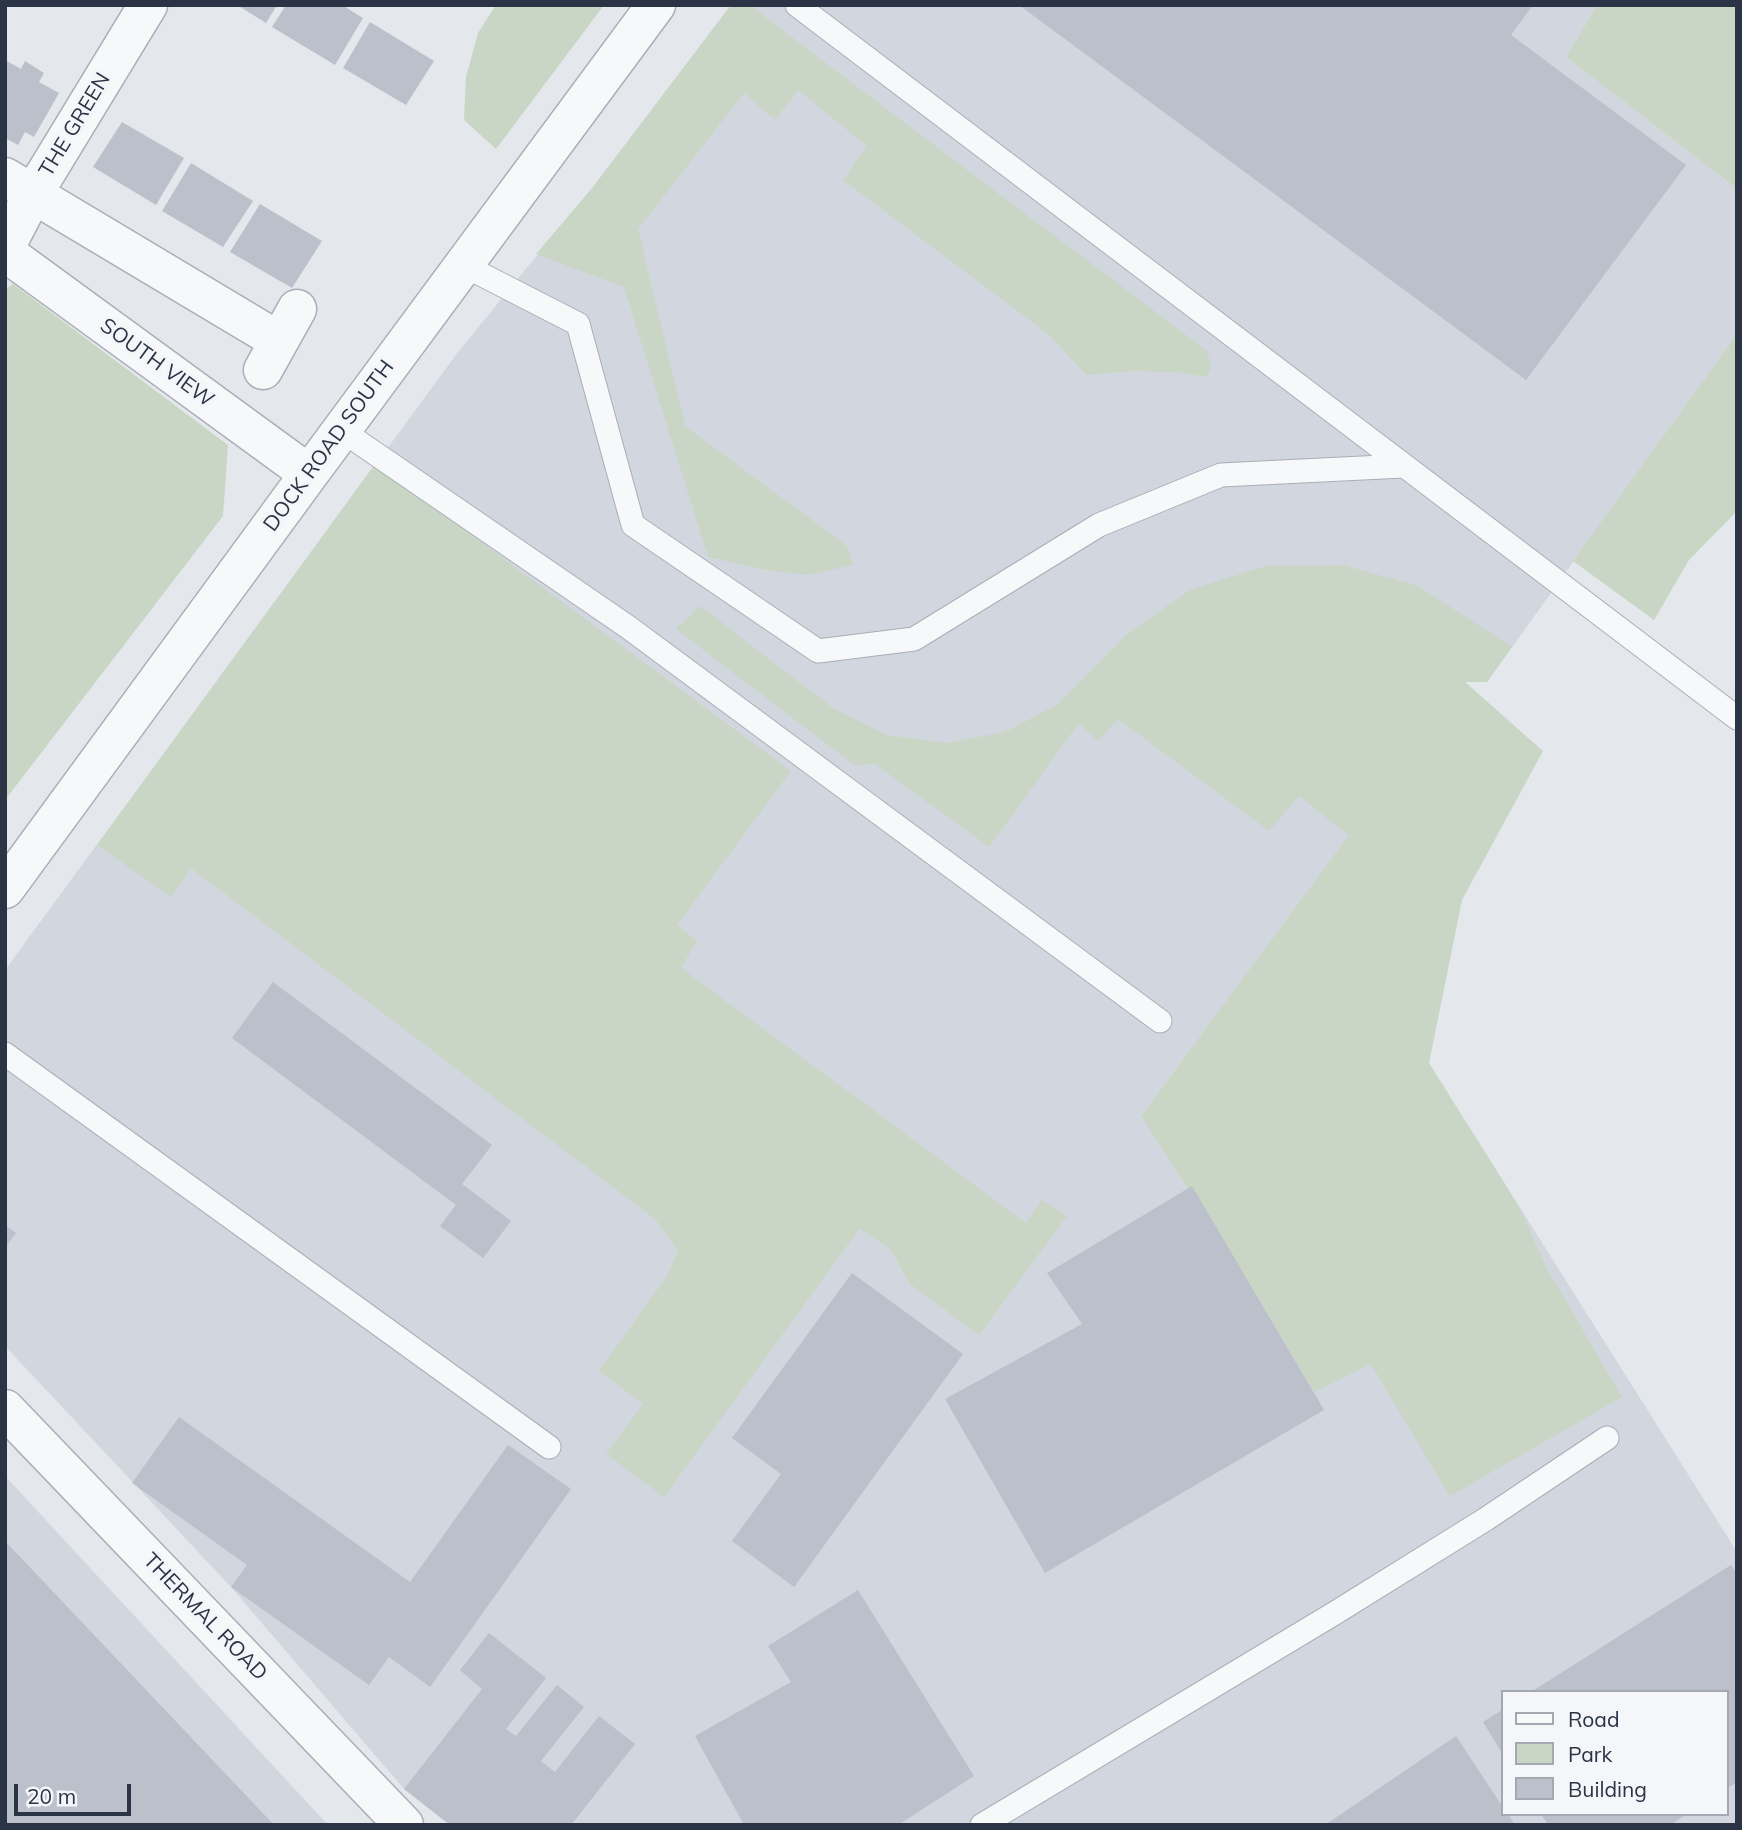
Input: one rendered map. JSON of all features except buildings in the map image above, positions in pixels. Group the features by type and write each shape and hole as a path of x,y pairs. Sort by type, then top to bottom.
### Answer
{"street":[{"name":"THE GREEN","path":"5,250 19,185 148,5"},
{"name":"DOCK ROAD SOUTH","path":"5,889 656,5"},
{"path":"19,185 271,356 298,309"},
{"name":"SOUTH VIEW","path":"5,250 309,474"},
{"name":"THERMAL ROAD","path":"5,1409 404,1825"}],"lane":[{"path":"797,5 1737,718"},
{"path":"463,265 578,324 633,525 818,651 914,639 1099,525 1221,475 1403,466"},
{"path":"341,430 628,627 1160,1021"},
{"path":"5,1054 549,1447"},
{"path":"982,1825 1335,1614 1486,1519 1607,1438"}],"shaded area":[{"path":"731,5 1597,5 1566,57 1737,189 1737,334 1487,682 1464,681 1141,1116 1517,1203 1737,1552 1737,1825 450,1825 404,1789 231,1587 5,1346 5,970 458,352 593,187"},
{"path":"5,1476 328,1825 5,1825"}],"green space":[{"path":"496,5 604,5 496,149 464,120 466,77 478,33"},
{"path":"731,5 749,5 1207,351 1211,366 1207,377 1176,372 1131,371 1087,375 1048,334 843,180 867,146 798,90 775,120 744,93 638,229 685,426 848,547 853,565 808,575 767,570 708,557 624,287 536,254 593,187"},
{"path":"1597,5 1737,5 1737,189 1566,57"},
{"path":"13,284 228,445 223,516 5,800 5,290"},
{"path":"1737,334 1737,511 1689,560 1654,620 1573,561"},
{"path":"375,464 791,771 677,925 697,941 681,968 1026,1223 1042,1200 1067,1216 979,1335 910,1284 891,1250 860,1228 664,1497 606,1454 643,1404 599,1371 667,1276 678,1251 655,1219 191,868 171,897 97,845"},
{"path":"1343,565 1418,586 1512,647 1487,682 1465,682 1543,751 1462,900 1429,1063 1517,1203 1546,1267 1622,1397 1450,1496 1371,1364 1314,1392 1242,1271 1141,1116 1349,835 1299,796 1269,831 1118,719 1098,741 1079,723 989,847 875,764 854,765 676,629 700,606 834,709 887,735 946,743 1005,732 1057,705 1126,635 1190,590 1265,566"}]}
